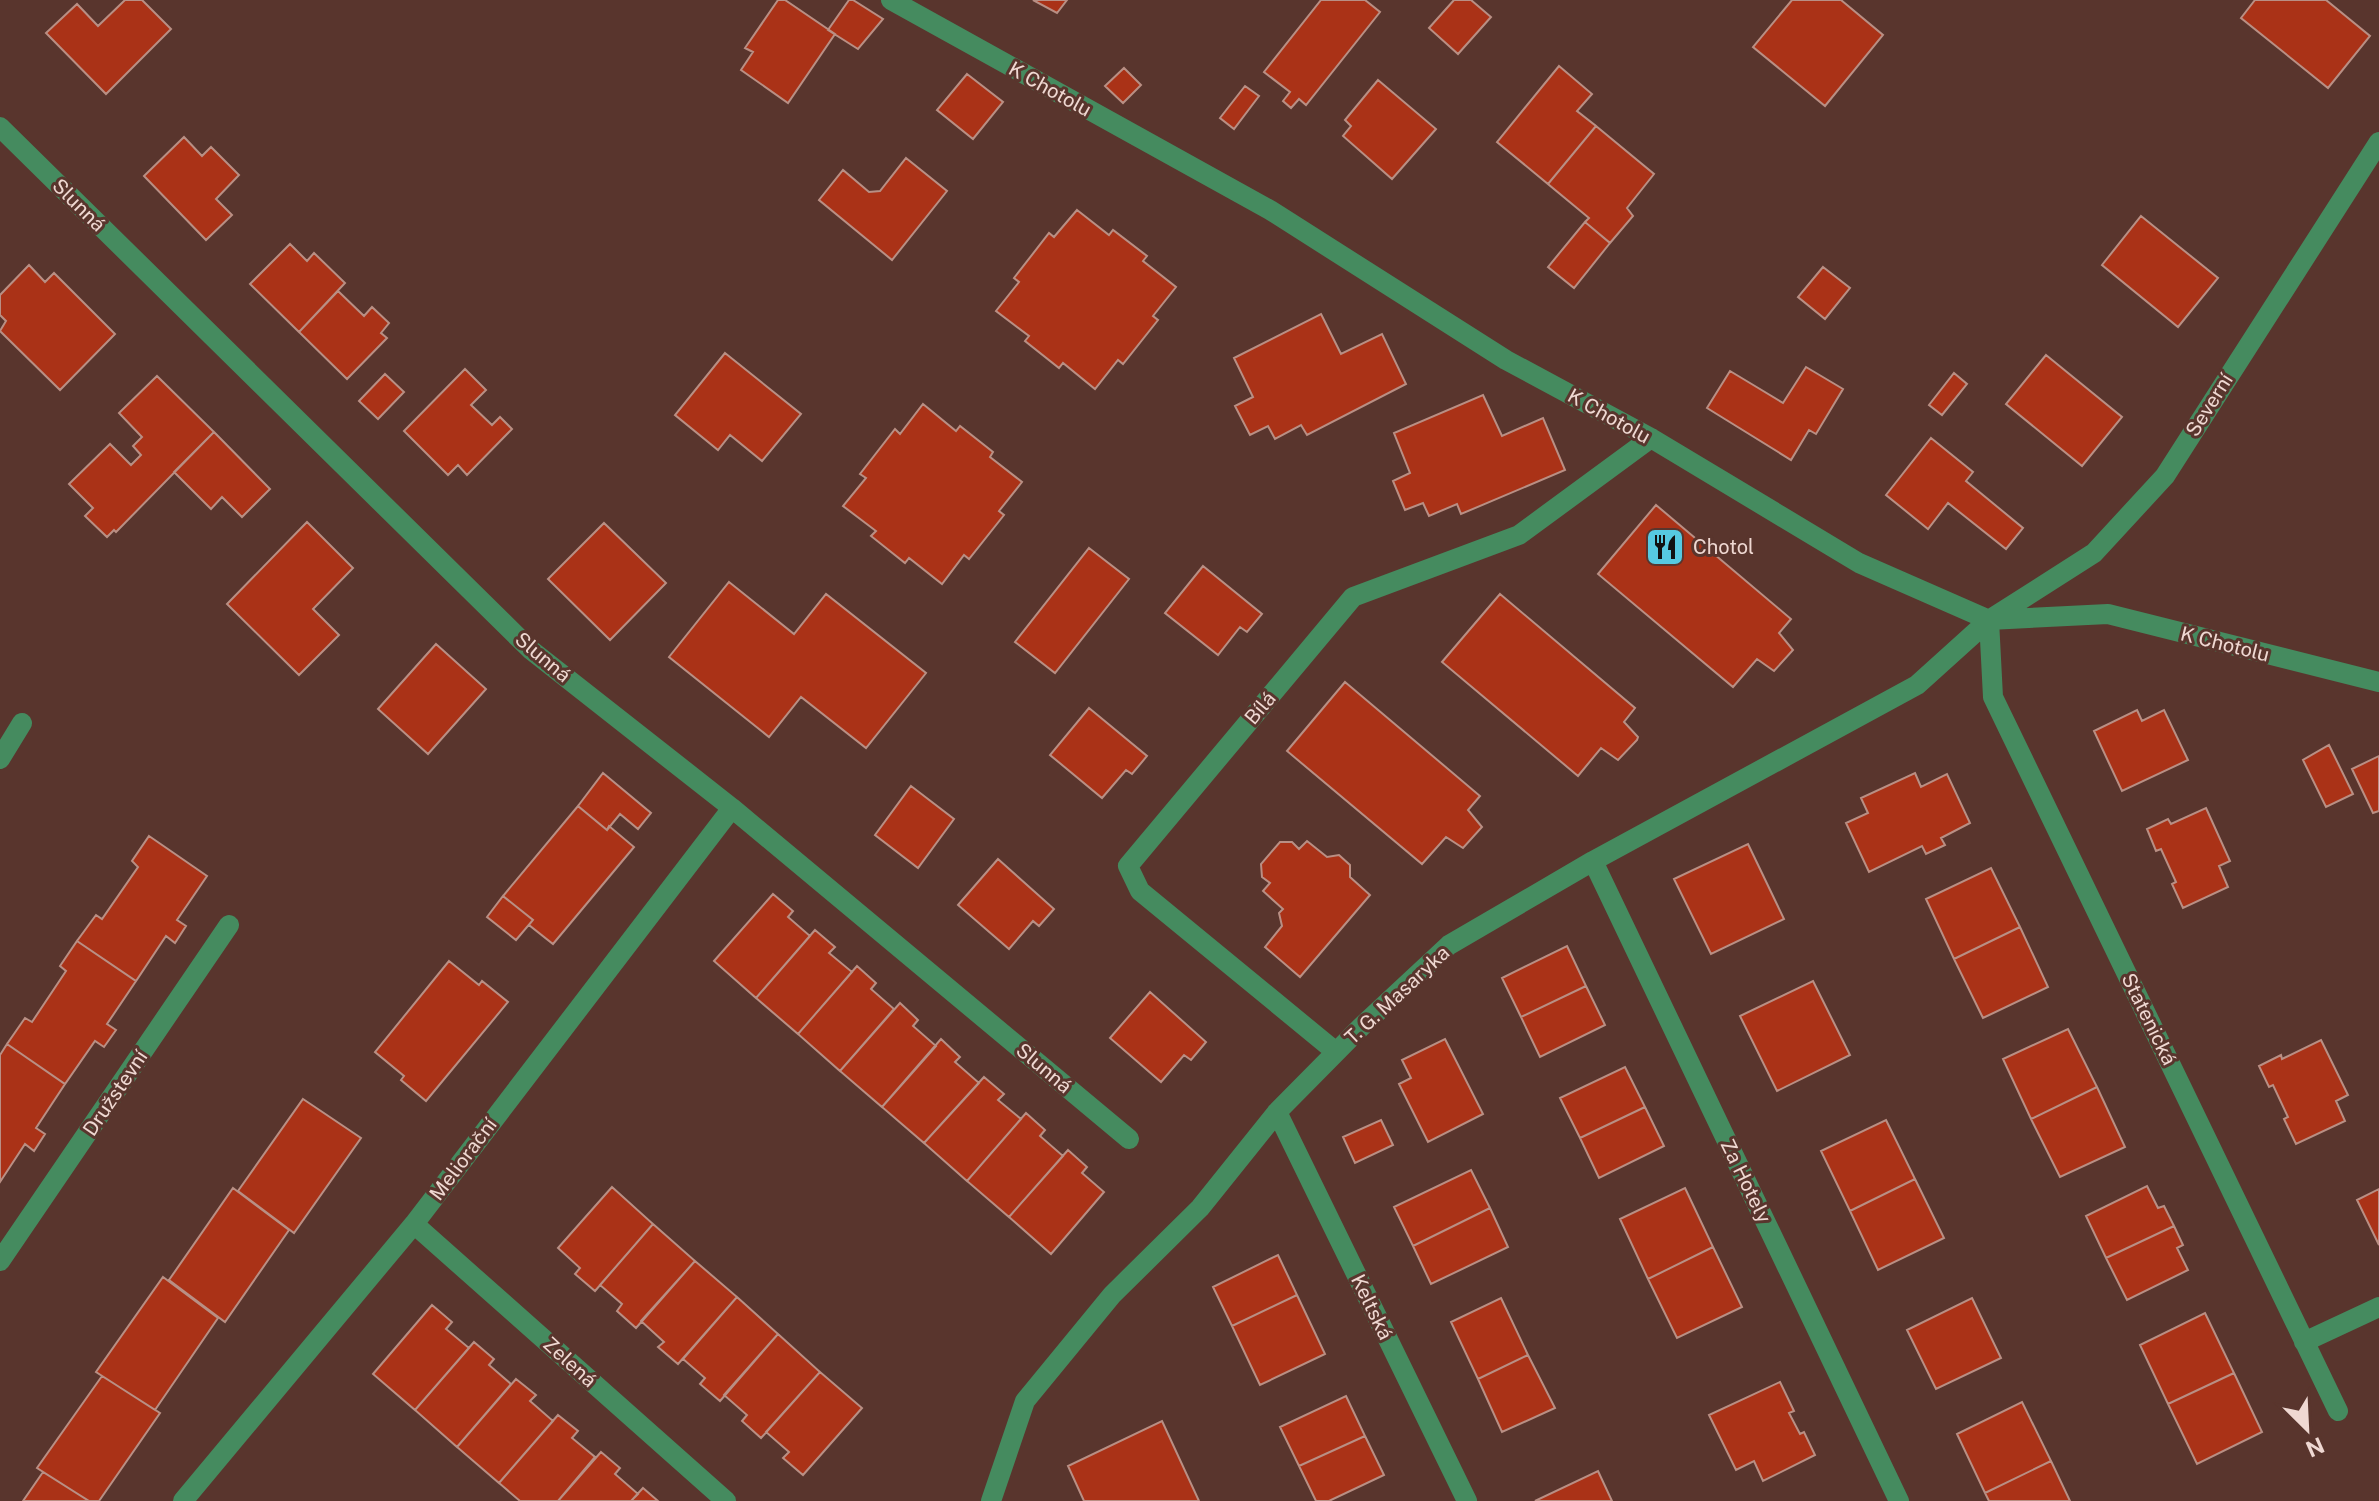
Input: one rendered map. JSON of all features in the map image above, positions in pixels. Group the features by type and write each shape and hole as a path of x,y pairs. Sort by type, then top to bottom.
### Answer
{"street":[{"name":"K Chotolu","path":"891,0 1270,210 1506,360 1651,438 1859,563 1989,620 2108,614 2379,682"},
{"name":"Slunná","path":"0,127 531,650 732,808 1129,1139"},
{"name":"Severní","path":"1989,620 2094,553 2165,476 2379,142"},
{"name":"Bílá","path":"1336,1052 1140,891 1128,866 1353,597 1519,535 1651,438"},
{"name":"T. G. Masaryka","path":"991,1501 1025,1401 1112,1295 1200,1208 1277,1112 1449,945 1593,861 1917,685 1989,620"},
{"name":"Statenická","path":"1989,620 1993,697 2338,1411"},
{"path":"0,759 22,723"},
{"name":"Meliorační","path":"183,1501 414,1224 732,808"},
{"name":"Za Hotely","path":"1593,861 1899,1501"},
{"name":"Družstevní","path":"0,1261 229,925"},
{"name":"Keltská","path":"1277,1112 1467,1501"},
{"name":"Zelená","path":"414,1224 726,1501"},
{"path":"2304,1342 2379,1307"}],"building":[{"path":"125,0 142,0 171,29 106,94 46,33 77,4 98,26"},
{"path":"778,0 785,0 835,34 788,103 741,70 753,52 745,48"},
{"path":"849,0 883,19 858,49 828,30"},
{"path":"1033,0 1067,0 1057,13"},
{"path":"1321,0 1365,0 1380,12 1306,105 1299,99 1291,108 1283,101 1290,92 1264,72"},
{"path":"1454,0 1471,0 1491,17 1458,54 1429,28"},
{"path":"1792,0 1841,0 1883,35 1825,106 1753,47"},
{"path":"2255,0 2326,0 2370,36 2328,88 2241,18"},
{"path":"1559,66 1592,94 1577,111 1596,126 1548,184 1497,142"},
{"path":"1124,68 1141,85 1123,103 1105,86"},
{"path":"967,74 1003,102 973,139 937,110"},
{"path":"1378,80 1436,129 1392,179 1343,136 1351,126 1345,120"},
{"path":"1245,86 1259,96 1234,129 1220,118"},
{"path":"1596,126 1654,174 1627,208 1633,216 1610,243 1585,222 1589,218 1548,184"},
{"path":"184,137 202,156 211,147 239,175 216,199 232,215 206,240 144,176"},
{"path":"906,158 947,191 892,260 819,200 843,170 869,192 880,191"},
{"path":"1077,210 1109,235 1113,230 1147,256 1143,261 1176,287 1153,316 1158,320 1123,364 1118,360 1095,389 1063,363 1059,368 1025,341 1029,336 996,311 1019,282 1014,278 1049,233 1054,237"},
{"path":"2141,216 2218,278 2178,327 2102,265"},
{"path":"1585,222 1610,243 1574,288 1548,267"},
{"path":"290,244 307,261 314,253 345,283 299,332 250,284"},
{"path":"29,265 45,282 54,273 115,334 60,390 0,331 6,321 0,315 0,295"},
{"path":"1823,267 1850,288 1825,319 1798,297"},
{"path":"338,291 364,316 372,307 389,323 381,333 387,338 347,379 299,332"},
{"path":"1321,314 1341,354 1382,334 1406,384 1307,435 1301,425 1275,439 1268,426 1250,435 1235,406 1253,397 1234,358"},
{"path":"725,353 801,414 762,461 730,435 718,450 675,415"},
{"path":"2046,355 2122,417 2082,466 2006,404"},
{"path":"1806,367 1843,389 1816,434 1809,430 1791,460 1707,408 1730,371 1783,403"},
{"path":"465,369 486,390 471,405 492,425 500,417 512,429 467,475 458,465 448,475 404,431"},
{"path":"1954,373 1967,384 1942,415 1929,405"},
{"path":"385,374 404,392 378,419 359,401"},
{"path":"157,376 214,432 116,532 114,530 107,537 85,516 93,508 69,484 110,444 131,465 141,455 133,446 142,437 119,413"},
{"path":"1483,395 1502,436 1543,418 1565,470 1461,514 1457,504 1429,516 1423,503 1405,510 1393,481 1410,473 1394,433"},
{"path":"923,404 956,431 960,426 993,452 990,457 1022,482 999,511 1004,515 969,559 964,555 942,584 909,558 905,563 871,536 876,531 843,506 866,478 860,474 895,429 900,434"},
{"path":"214,432 270,489 242,517 222,497 211,509 174,472"},
{"path":"1931,438 1973,472 1966,481 2023,528 2006,549 1948,503 1928,529 1886,495"},
{"path":"1656,505 1791,619 1779,633 1793,650 1774,671 1757,659 1733,687 1598,574"},
{"path":"307,522 353,568 313,609 339,635 299,675 227,604"},
{"path":"604,523 666,583 610,640 548,579"},
{"path":"1089,548 1129,579 1055,673 1015,642"},
{"path":"1203,566 1262,614 1247,632 1240,627 1218,655 1165,613"},
{"path":"729,582 794,634 826,594 926,673 866,748 801,697 769,737 669,657"},
{"path":"1500,594 1635,708 1624,722 1638,737 1618,760 1601,748 1578,776 1442,662"},
{"path":"436,644 486,689 428,754 378,709"},
{"path":"1345,682 1480,796 1468,810 1482,827 1463,848 1446,837 1422,864 1287,751"},
{"path":"1089,708 1147,756 1132,774 1126,770 1102,798 1050,755"},
{"path":"2137,710 2142,721 2164,710 2188,760 2122,791 2094,731"},
{"path":"2329,745 2353,794 2326,807 2303,760"},
{"path":"2379,756 2379,811 2373,813 2352,769"},
{"path":"603,773 651,813 638,829 620,814 607,830 578,806"},
{"path":"1915,773 1921,787 1947,774 1970,823 1941,838 1945,845 1926,854 1922,846 1869,872 1846,823 1868,813 1861,798"},
{"path":"911,786 954,819 918,868 875,835"},
{"path":"578,806 634,847 553,944 529,925 533,920 503,896"},
{"path":"2206,808 2230,861 2219,866 2228,887 2183,908 2172,884 2176,882 2161,849 2156,851 2147,829 2168,819 2171,824"},
{"path":"149,836 207,876 177,920 186,926 175,943 166,936 136,981 77,941 96,915 102,919 138,867 132,861"},
{"path":"1307,841 1327,857 1339,855 1350,865 1350,877 1370,895 1300,977 1265,947 1282,926 1279,913 1283,909 1263,891 1270,883 1262,877 1261,864 1280,842 1292,842 1299,849"},
{"path":"1748,844 1784,919 1711,954 1674,879"},
{"path":"998,859 1054,909 1039,926 1033,921 1009,949 958,905"},
{"path":"1991,868 2020,927 1954,959 1926,899"},
{"path":"773,894 793,911 788,917 810,936 756,998 714,961"},
{"path":"503,896 533,920 516,940 487,917"},
{"path":"2020,927 2048,987 1983,1018 1954,959"},
{"path":"815,930 835,947 829,953 852,972 798,1034 756,998"},
{"path":"77,941 136,981 107,1024 116,1030 104,1047 95,1041 65,1084 7,1044 25,1018 32,1022 66,971 60,966"},
{"path":"1567,946 1586,986 1521,1017 1502,978"},
{"path":"449,961 479,985 482,981 508,1002 426,1101 401,1080 404,1076 375,1052"},
{"path":"857,966 876,983 871,989 894,1009 840,1071 798,1034"},
{"path":"1813,981 1850,1055 1777,1091 1740,1016"},
{"path":"1586,986 1605,1025 1540,1057 1521,1017"},
{"path":"1150,992 1206,1042 1191,1060 1184,1055 1161,1082 1110,1038"},
{"path":"900,1003 918,1020 913,1026 936,1046 882,1107 840,1071"},
{"path":"2068,1029 2097,1087 2031,1119 2003,1059"},
{"path":"941,1039 960,1057 955,1062 979,1083 924,1143 882,1107"},
{"path":"1445,1039 1483,1114 1428,1142 1399,1084 1411,1078 1402,1060"},
{"path":"2321,1040 2348,1095 2336,1101 2345,1121 2296,1144 2273,1085 2269,1087 2259,1066 2281,1055 2282,1059"},
{"path":"7,1044 65,1084 36,1128 45,1134 34,1151 25,1144 0,1182 0,1055"},
{"path":"1625,1067 1645,1107 1580,1138 1560,1098"},
{"path":"984,1077 1004,1094 998,1100 1021,1119 967,1181 924,1143"},
{"path":"2097,1087 2125,1147 2060,1177 2031,1119"},
{"path":"303,1099 361,1138 294,1233 238,1191"},
{"path":"1645,1107 1664,1146 1599,1178 1580,1138"},
{"path":"1026,1113 1045,1130 1040,1136 1063,1156 1009,1217 967,1181"},
{"path":"1381,1120 1393,1145 1355,1163 1343,1137"},
{"path":"1886,1120 1915,1179 1850,1211 1821,1151"},
{"path":"1068,1150 1087,1167 1082,1173 1104,1192 1051,1254 1009,1217"},
{"path":"1471,1170 1490,1208 1413,1246 1394,1207"},
{"path":"1915,1179 1944,1238 1878,1270 1850,1211"},
{"path":"2147,1186 2158,1208 2164,1206 2174,1226 2106,1258 2086,1216"},
{"path":"612,1187 653,1224 595,1291 575,1274 580,1268 558,1248"},
{"path":"233,1188 289,1230 225,1322 169,1280"},
{"path":"1685,1188 1713,1247 1648,1279 1620,1219"},
{"path":"2379,1189 2379,1245 2357,1200"},
{"path":"1490,1208 1508,1247 1431,1284 1413,1246"},
{"path":"653,1224 695,1261 636,1328 617,1311 622,1304 600,1285"},
{"path":"2174,1226 2183,1245 2177,1248 2188,1270 2127,1300 2106,1258"},
{"path":"1713,1247 1742,1307 1677,1338 1648,1279"},
{"path":"1278,1255 1297,1295 1232,1326 1213,1287"},
{"path":"695,1261 737,1297 678,1364 658,1347 664,1342 641,1321"},
{"path":"163,1277 218,1318 155,1410 96,1372"},
{"path":"1297,1295 1325,1354 1260,1385 1232,1326"},
{"path":"737,1297 778,1334 720,1401 700,1384 705,1378 683,1359"},
{"path":"1501,1298 1528,1355 1478,1379 1451,1322"},
{"path":"1972,1298 2001,1358 1936,1389 1907,1330"},
{"path":"432,1305 452,1322 446,1329 469,1348 415,1410 373,1374"},
{"path":"2205,1313 2234,1373 2168,1404 2140,1345"},
{"path":"778,1334 820,1372 761,1438 742,1421 747,1415 724,1395"},
{"path":"474,1342 494,1359 489,1365 511,1384 457,1447 415,1410"},
{"path":"1528,1355 1555,1408 1502,1432 1478,1379"},
{"path":"820,1372 862,1408 803,1475 783,1458 789,1452 766,1432"},
{"path":"2234,1373 2262,1432 2197,1464 2168,1404"},
{"path":"102,1376 160,1413 99,1501 89,1501 37,1468"},
{"path":"516,1379 536,1395 530,1401 553,1421 499,1483 457,1447"},
{"path":"1780,1382 1794,1411 1789,1413 1800,1434 1804,1432 1815,1455 1763,1481 1754,1461 1736,1470 1709,1415"},
{"path":"1346,1396 1365,1436 1299,1466 1280,1427"},
{"path":"2022,1402 2051,1461 1985,1493 1957,1434"},
{"path":"558,1415 578,1431 572,1438 595,1457 558,1501 520,1501 499,1483"},
{"path":"1162,1421 1199,1501 1084,1501 1068,1466"},
{"path":"1365,1436 1384,1475 1329,1501 1316,1501 1299,1466"},
{"path":"601,1452 620,1468 615,1474 638,1494 631,1501 558,1501"},
{"path":"2051,1461 2070,1501 1989,1501 1985,1493"},
{"path":"1598,1471 1612,1501 1535,1501"},
{"path":"43,1472 89,1501 23,1501"},
{"path":"643,1488 658,1501 631,1501"}],"place":[{"name":"Chotol","path":"1665,547"}]}
